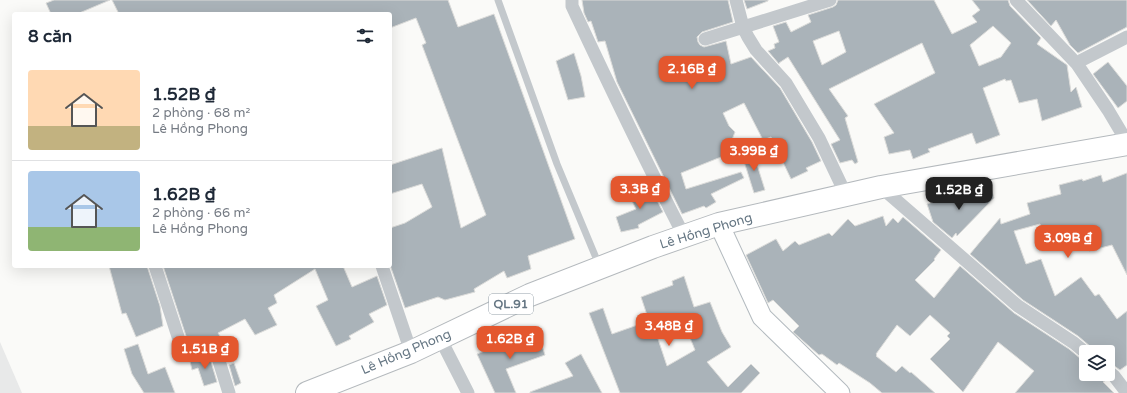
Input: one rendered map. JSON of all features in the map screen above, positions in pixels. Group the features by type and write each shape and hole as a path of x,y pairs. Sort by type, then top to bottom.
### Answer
{"highway":[{"name":"Lê Hồng Phong","path":"319,391 411,352 530,295 719,224 881,187 1127,143"}],"street":[{"path":"572,0 572,6 621,112 684,236"},
{"path":"736,0 743,27 748,37 756,50 786,83 819,138 846,195"},
{"path":"705,38 830,0"},
{"path":"1016,0 1077,64 1108,110 1127,143"},
{"path":"1077,64 1127,37"},
{"path":"881,187 974,266 1018,306 1079,347"},
{"path":"719,224 762,317 840,393"},
{"path":"156,268 184,355 214,345 229,393"},
{"path":"383,268 411,352"},
{"path":"440,338 468,393"},
{"path":"1115,377 1127,393"}],"lane":[{"path":"498,0 557,164 600,268"}],"shaded area":[{"path":"0,342 22,393 0,393"}],"building":[{"path":"54,0 110,0 82,12 50,12 46,3"},
{"path":"112,0 448,0 458,27 494,14 575,239 528,256 531,269 507,278 504,271 474,289 475,292 445,300 438,297 405,308 391,268 392,227 405,223 432,207 422,184 392,193 392,164 442,148 461,228 486,215 422,45 426,43 416,18 392,27 392,12 118,12"},
{"path":"582,0 728,0 733,22 702,32 697,37 698,42 704,47 726,41 731,64 751,57 780,88 812,142 821,161 806,168 808,171 791,179 771,137 763,140 744,103 723,113 729,126 735,132 726,155 681,173 686,189 741,172 744,178 711,194 716,202 706,208 704,206 682,214 617,82 605,41 598,42 591,21 588,22 584,13"},
{"path":"744,0 768,0 768,1 747,9"},
{"path":"838,0 934,0 952,34 977,22 972,16 980,10 972,0 1008,0 1010,6 1041,38 1037,44 1067,65 1071,92 1076,87 1082,107 1042,121 1037,99 1019,103 1011,80 1006,81 1005,79 983,88 1000,135 976,144 972,133 928,149 930,152 913,159 910,150 889,154 884,137 894,133 874,104 935,73 922,43 829,89 848,116 845,118 858,162 855,164 852,160 840,163 831,144 840,140 788,57 779,64 768,51 775,48 774,44 779,42 773,26 786,22 791,32 811,22 808,15 836,5","holes":["993,26 1011,43 1001,57 979,66 970,45","839,31 846,52 822,65 813,41"]},
{"path":"1027,0 1127,0 1127,27 1078,53 1070,45 1056,20 1051,26"},
{"path":"574,53 581,76 585,97 568,100 556,61"},
{"path":"1108,62 1127,86 1127,101 1118,108 1093,74"},
{"path":"753,152 765,190 754,193 742,155"},
{"path":"1127,173 1127,275 1112,245 1089,251 1084,232 1044,241 1040,224 1014,231 1026,264 1041,259 1055,296 1081,277 1095,296 1099,294 1117,319 1127,311 1127,365 1120,370 1115,366 1115,345 1089,345 1078,336 1023,300 970,254 1000,218 1001,224 1030,214 1027,203 1061,194 1059,185 1082,179 1083,181 1101,175 1103,182"},
{"path":"650,187 663,212 638,225 639,228 621,232 616,217 636,209 629,195"},
{"path":"991,188 994,198 957,236 956,233 952,238 933,222 927,204 946,198 947,201"},
{"path":"883,216 886,226 893,218 898,223 903,217 941,250 934,259 935,260 915,280 934,298 960,266 1014,313 1069,349 1079,357 1079,381 1104,381 1103,382 1114,393 1015,393 1034,371 998,342 963,392 930,359 950,339 947,336 950,333 930,315 910,336 897,325 876,356 896,372 902,366 935,393 882,393 870,383 839,363 837,365 822,354 819,355 793,332 799,326 773,300 768,303 746,255 776,239 783,251 795,241 799,245 829,233 832,236 848,219 855,226"},
{"path":"110,268 148,268 160,306 163,326 136,337 126,313 122,314"},
{"path":"164,268 344,268 352,287 377,276 387,305 369,314 374,322 349,336 351,339 336,346 316,306 328,300 315,269 274,295 277,303 268,308 277,325 255,335 245,319 218,333 222,339 220,340 216,337 211,337 189,345"},
{"path":"684,276 694,307 710,302 722,332 731,347 707,362 728,387 751,364 760,373 741,393 620,393 589,313 603,308 612,334 649,321 641,297 673,285 672,281","holes":["684,323 695,350 667,366 657,336"]},
{"path":"537,330 545,355 506,369 516,393 495,393 477,354"},
{"path":"138,344 148,374 165,367 175,393 144,393 132,374 124,349"},
{"path":"581,354 602,393 530,393 573,376 565,363"},
{"path":"209,355 217,382 204,386 198,368 192,370 190,361"},
{"path":"234,363 241,383 235,386 229,365"}]}
